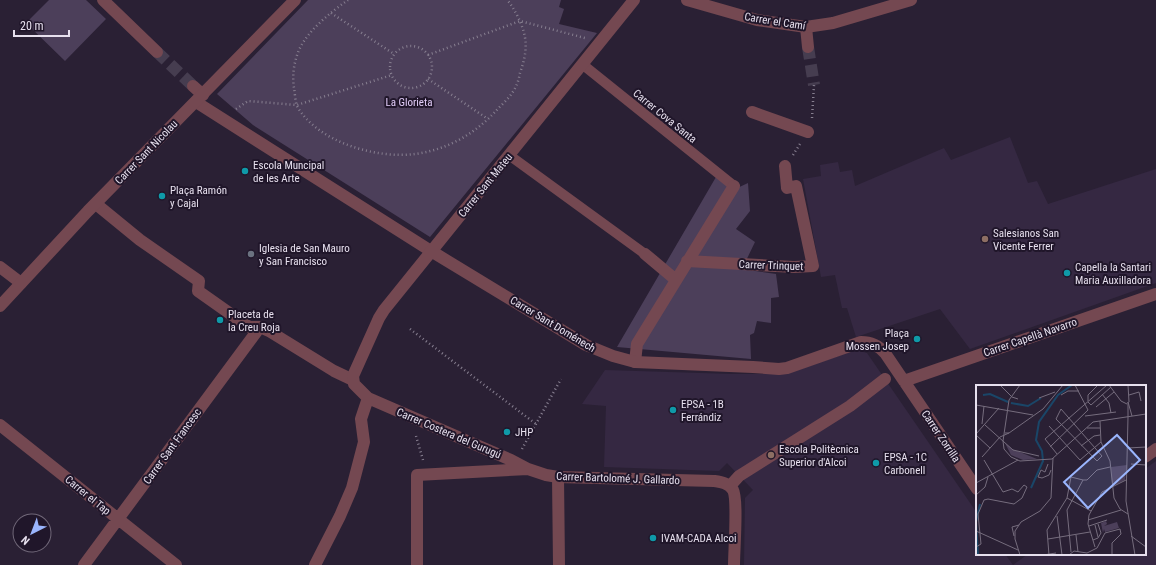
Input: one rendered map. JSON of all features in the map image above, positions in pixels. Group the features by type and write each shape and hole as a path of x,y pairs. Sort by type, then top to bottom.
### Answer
{"street":[{"path":"103,0 157,52"},
{"name":"Carrer Sant Nicolau","path":"0,306 96,204 295,0"},
{"name":"Carrer Sant Mateu","path":"353,380 354,372 379,318 431,251 634,0"},
{"name":"Carrer el Camí","path":"687,0 757,20 806,27 833,23 910,0"},
{"path":"806,27 808,47"},
{"path":"194,86 200,98 223,119"},
{"path":"752,112 808,132"},
{"name":"Carrer Sant Doménech","path":"223,119 431,251 586,345 613,356 635,362 779,369 786,368 861,342 867,342 880,348 904,381"},
{"name":"Carrer Trinquet","path":"687,261 794,267 813,266 796,186 787,188 785,166"},
{"path":"635,362 637,344 734,186"},
{"path":"96,204 140,240 199,281 198,292 249,327 260,326 272,332 334,371 353,380 354,384 368,398 361,419 364,442 352,488 340,516 315,565"},
{"path":"646,254 676,280"},
{"path":"0,267 21,283"},
{"name":"Carrer Capellà Navarro","path":"904,381 1156,294"},
{"name":"Carrer Sant Francesc","path":"84,565 260,326"},
{"path":"734,565 735,501 733,489 730,486 739,476 850,406 885,379"},
{"name":"Carrer Zorrilla","path":"904,381 976,488"},
{"name":"Carrer Costera del Gurugú","path":"368,398 528,469"},
{"name":"Carrer el Tap","path":"0,425 176,565"},
{"path":"1146,456 1156,448"},
{"name":"Carrer Bartolomé J. Gallardo","path":"422,475 528,469 558,477 714,481 730,486"},
{"path":"417,565 422,475"},
{"path":"558,477 558,565"}],"lane":[{"name":"Carrer Cova Santa","path":"582,64 734,186"},
{"path":"509,155 646,254"}],"path":[{"path":"348,0 316,26 300,49 294,65 293,80 297,105 307,119 338,141 371,153 398,155 415,154 436,150 472,134 514,91 525,60 526,38 520,21 511,4 507,0"},
{"path":"331,13 394,54"},
{"path":"428,55 520,21 599,42"},
{"path":"404,47 418,47 424,50 428,55 432,67 428,79 418,86 406,87 400,84 392,75 390,68 394,54 404,47"},
{"path":"223,119 248,101 297,105 392,75"},
{"path":"428,79 488,119"},
{"path":"410,329 536,424"},
{"path":"515,462 561,379"},
{"path":"410,416 422,475"}],"shaded area":[{"name":"Salesianos San Vicente Ferrer","path":"1010,137 1028,183 1037,181 1048,204 1156,169 1156,283 970,349 940,309 856,337 847,308 842,308 835,275 821,277 803,179 821,176 820,165 838,162 840,172 852,170 855,186 944,148 951,160"},
{"name":"Escola Politècnica Superior d'Alcoi","path":"856,350 867,353 976,512 976,555 1006,555 1013,565 744,565 745,498 753,490 727,463 719,471 604,467 606,406 582,404 605,370 786,374"},
{"path":"1156,461 1156,565 1013,565 1027,555 1146,555 1146,468"}],"green space":[{"path":"49,0 86,0 106,19 65,61 26,23"},
{"name":"La Glorieta","path":"308,0 561,0 559,7 564,9 559,24 597,33 430,237 253,125 217,94"},
{"path":"716,177 733,190 748,183 750,211 736,229 755,242 742,269 776,274 779,297 771,298 771,323 757,321 754,333 750,335 751,359 617,347"}],"tunnel":[{"path":"808,47 814,85"},
{"path":"157,52 193,86"}],"place":[{"name":"Escola Muncipal de les Arte","path":"245,171"},
{"name":"Plaça Ramón y Cajal","path":"162,196"},
{"name":"Salesianos San Vicente Ferrer","path":"985,239"},
{"name":"Iglesia de San Mauro y San Francisco","path":"251,254"},
{"name":"Capella la Santari Maria Auxilladora","path":"1067,273"},
{"name":"Placeta de la Creu Roja","path":"220,320"},
{"name":"Plaça Mossen Josep","path":"917,339"},
{"name":"EPSA - 1B Ferrándiz","path":"673,410"},
{"name":"JHP","path":"507,432"},
{"name":"Escola Politècnica Superior d'Alcoi","path":"771,455"},
{"name":"EPSA - 1C Carbonell","path":"876,463"},
{"name":"IVAM-CADA Alcoi","path":"653,538"}]}
